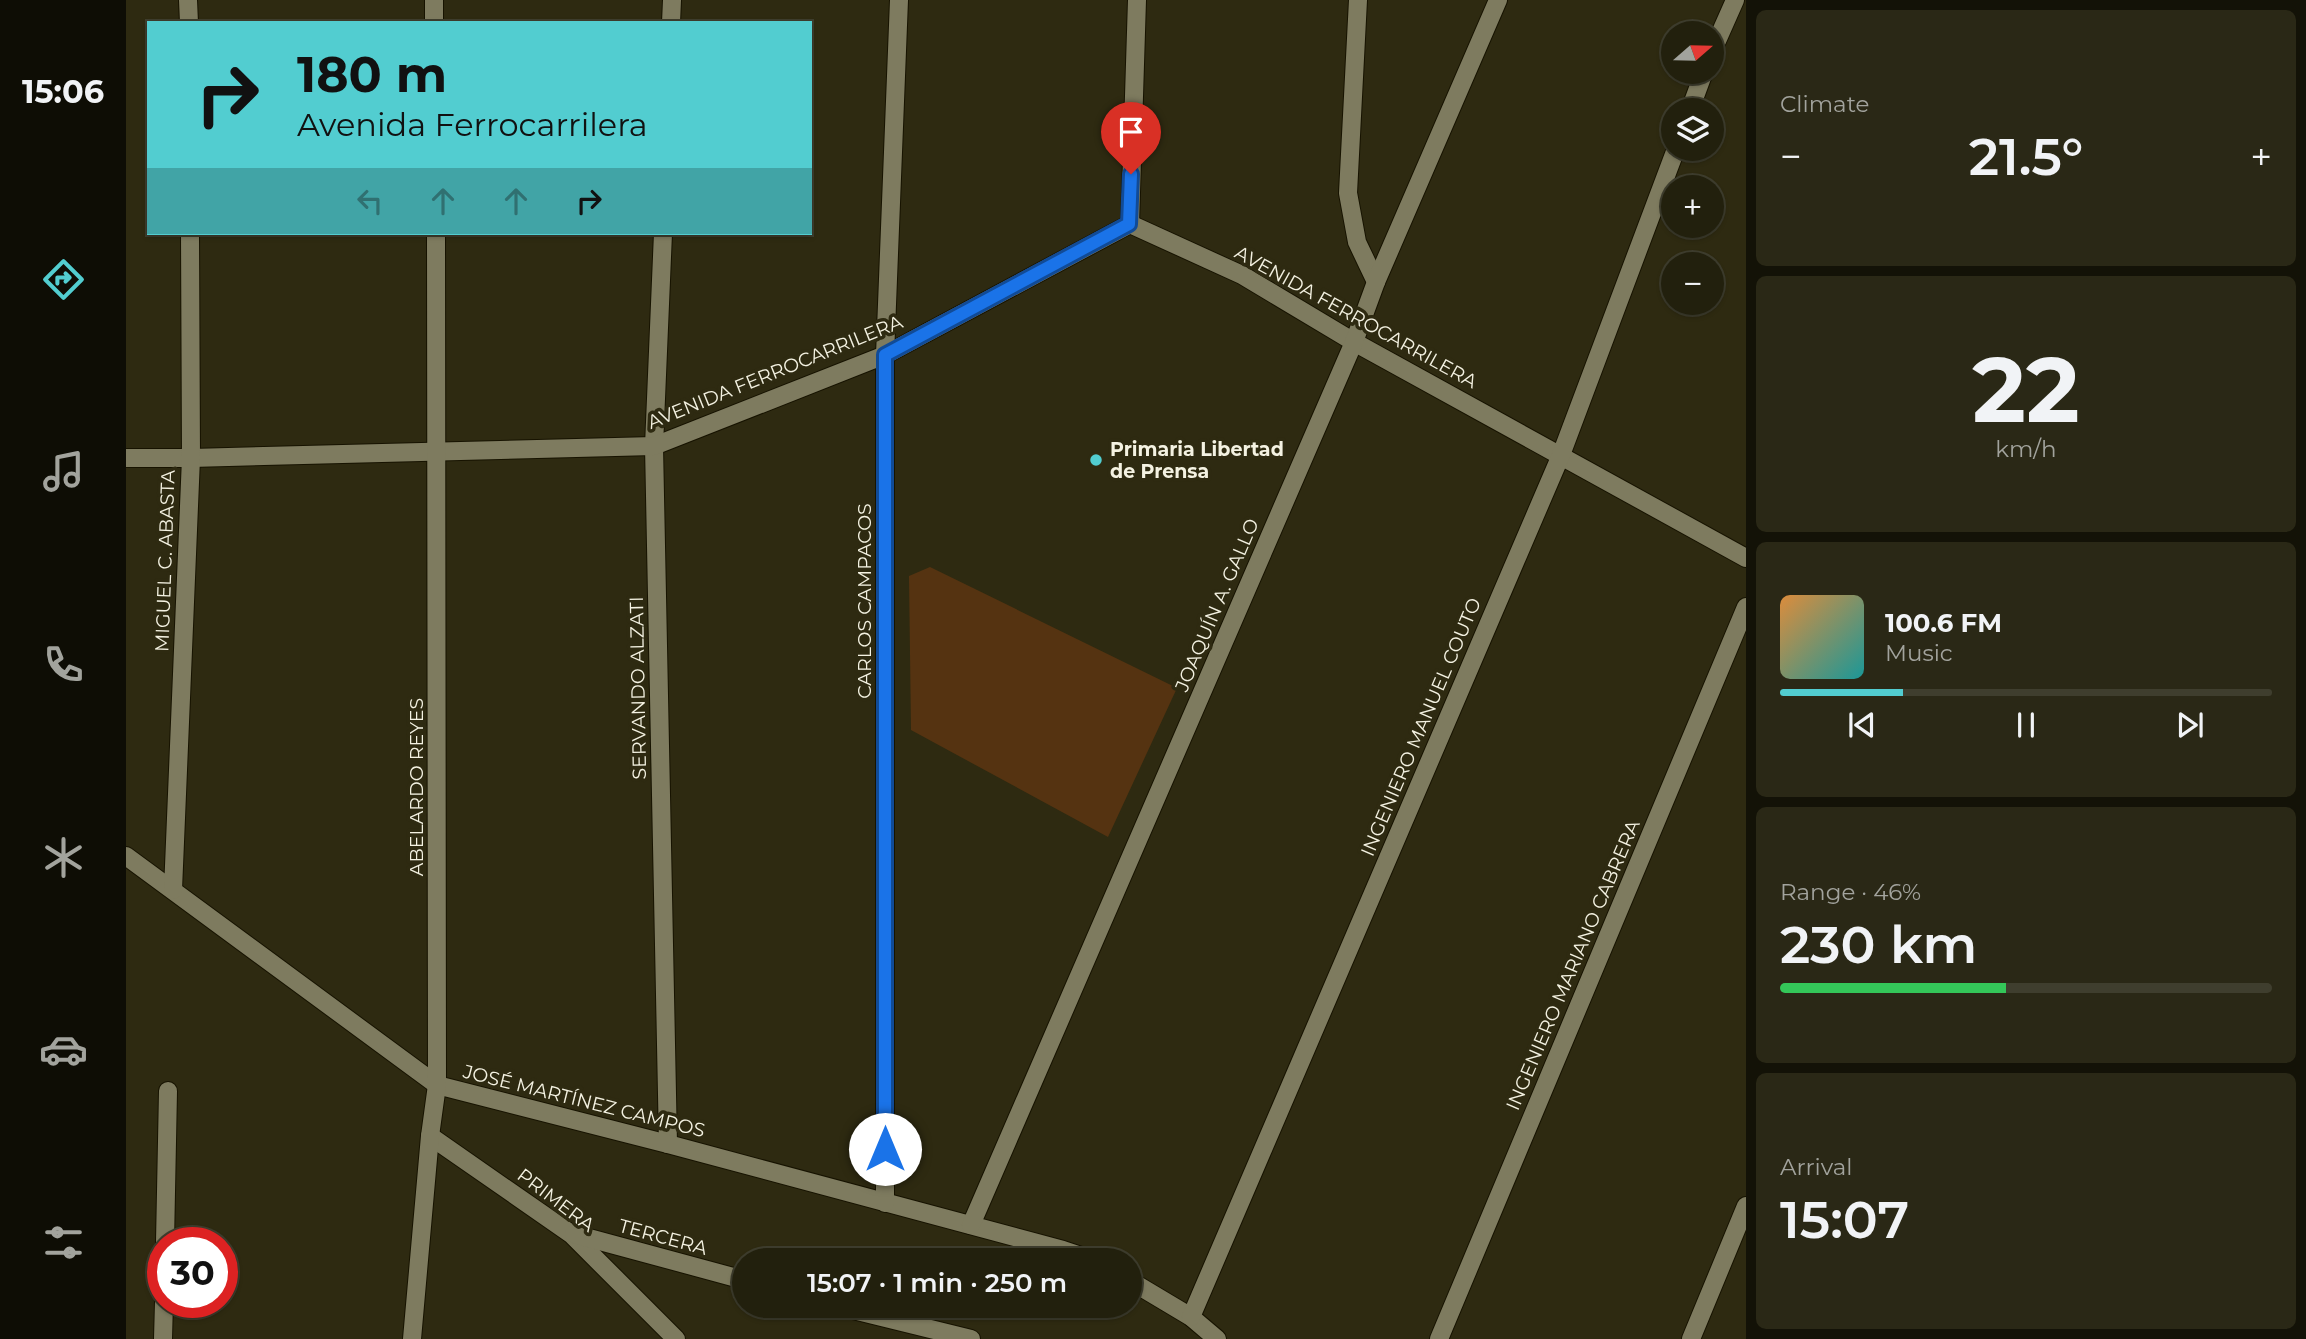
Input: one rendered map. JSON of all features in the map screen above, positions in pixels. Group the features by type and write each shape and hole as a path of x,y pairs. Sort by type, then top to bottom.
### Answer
{"street":[{"path":"188,0 189,21"},
{"path":"434,0 434,21"},
{"path":"671,21 672,0"},
{"name":"CARLOS CAMPACOS","path":"885,1203 885,355 899,0"},
{"path":"1129,224 1137,0"},
{"path":"1358,0 1348,193 1357,242 1376,282"},
{"name":"JOAQUÍN A. GALLO","path":"971,1226 1354,342 1376,282 1498,0"},
{"path":"1724,25 1735,0"},
{"name":"INGENIERO MANUEL COUTO","path":"1191,1317 1562,455 1672,161"},
{"name":"AVENIDA FERROCARRILERA","path":"126,458 654,446 885,355 1129,224 1242,275 1354,342 1746,558"},
{"name":"MIGUEL C. ABASTA","path":"173,890 191,458 190,235"},
{"name":"ABELARDO REYES","path":"412,1339 437,1085 436,235"},
{"name":"SERVANDO ALZATI","path":"663,235 654,446 668,1143"},
{"name":"INGENIERO MARIANO CABRERA","path":"1439,1339 1746,607"},
{"name":"JOSÉ MARTÍNEZ CAMPOS","path":"126,856 437,1085 668,1143 1050,1248"},
{"path":"165,1227 168,1091"},
{"name":"PRIMERA","path":"430,1136 571,1234 676,1339"},
{"path":"1691,1339 1746,1206"},
{"name":"TERCERA","path":"571,1234 732,1277"},
{"path":"1142,1288 1191,1317 1217,1339"},
{"path":"163,1339 164,1318"},
{"path":"882,1318 971,1339"},
{"path":"905,1324 921,1339"}],"shaded area":[{"path":"930,567 1177,688 1108,837 911,730 909,576"}],"place":[{"name":"Primaria Libertad de Prensa","path":"1096,460"}],"route":[{"path":"885,1149 885,355 1129,224 1131,174"}]}
